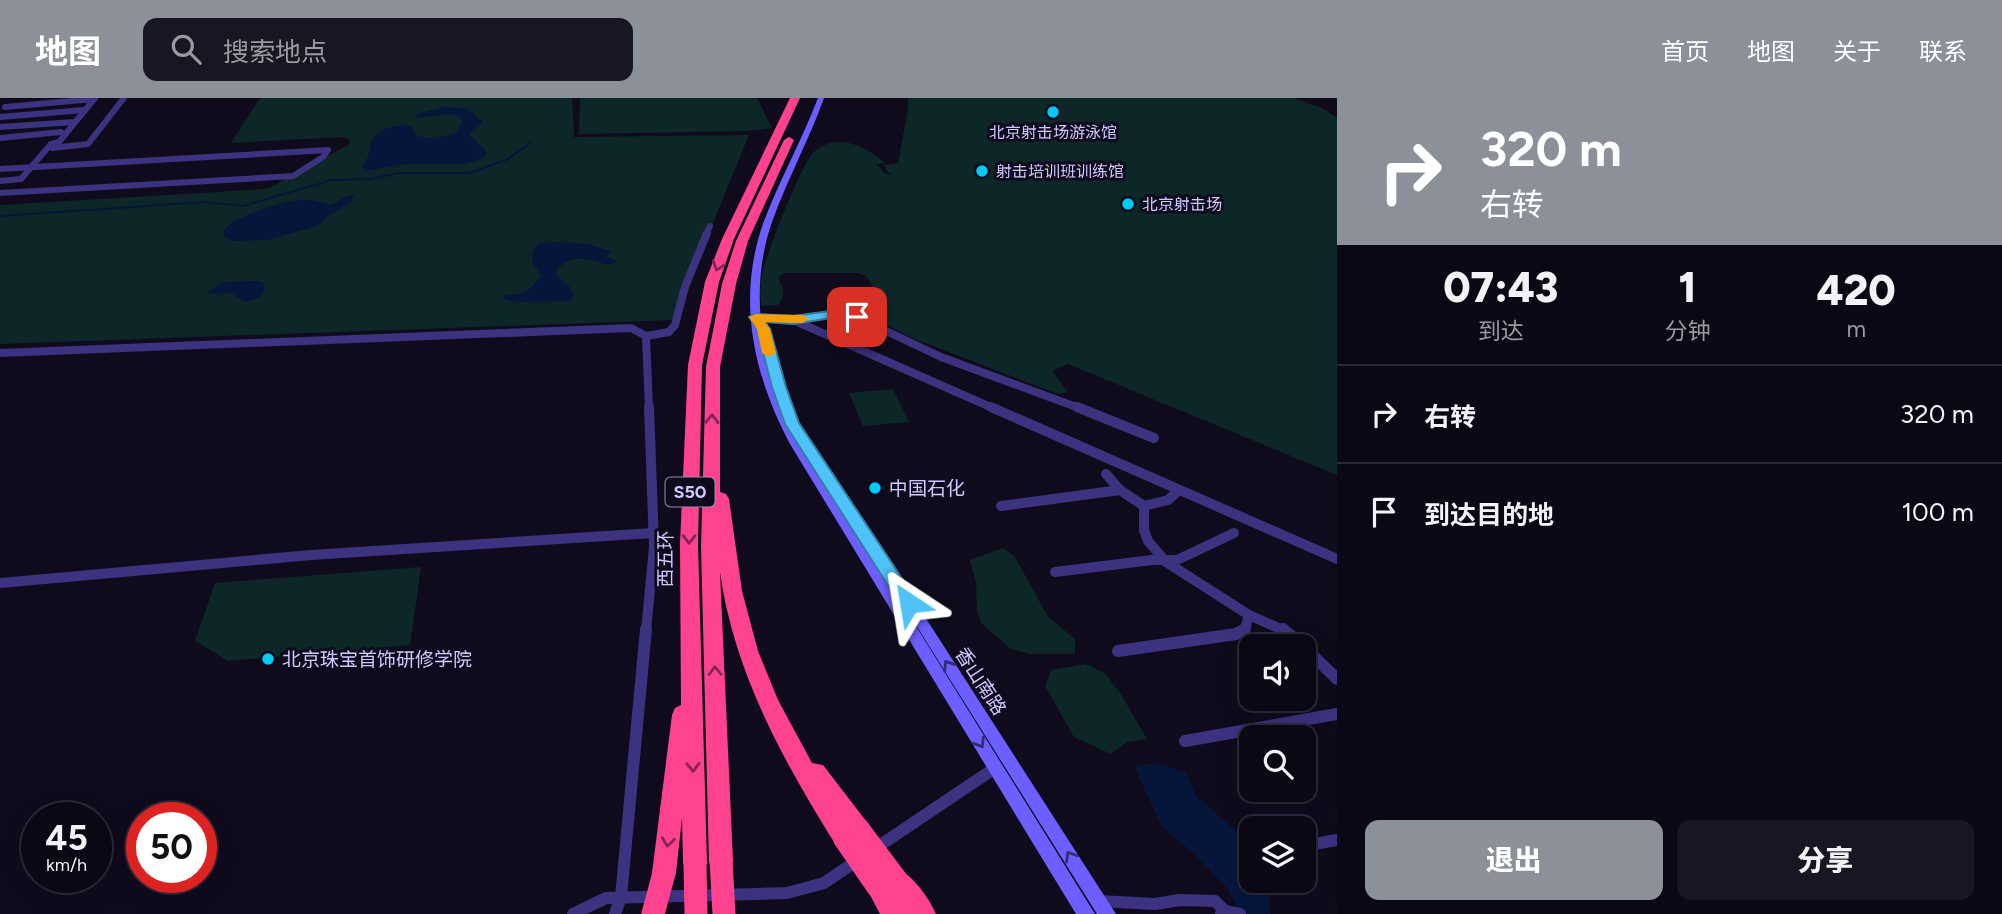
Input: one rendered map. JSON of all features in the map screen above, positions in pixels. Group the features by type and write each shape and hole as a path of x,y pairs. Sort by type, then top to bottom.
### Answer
{"highway":[{"name":"西五环","path":"696,914 690,652 690,462 695,365 712,282 728,239 795,130 795,98"},
{"name":"西五环","path":"724,914 710,547 713,367 729,284 742,241 795,130 807,98"},
{"path":"712,449 738,619 753,666 776,720 887,884 923,914"},
{"path":"653,914 664,873 690,652"},
{"path":"887,884 895,914"}],"main road":[{"name":"香山南路","path":"821,98 795,130 761,242 753,286 764,366 794,441 1086,914"},
{"name":"香山南路","path":"756,317 764,329 777,381 793,424 808,450 838,492 1103,908"}],"street":[{"path":"2,112 14,98"},
{"path":"2,112 94,98"},
{"path":"0,181 21,179 48,148 59,142 94,98"},
{"path":"48,148 88,144 124,98"},
{"path":"2,112 84,110"},
{"path":"0,127 75,122"},
{"path":"0,138 61,132"},
{"path":"0,169 328,150 323,157 293,176 0,193"},
{"path":"0,353 631,328 646,336 669,332 675,325 685,287 710,226"},
{"path":"756,317 793,320 838,313 857,317 941,357 1028,387 1154,438"},
{"path":"793,320 1337,559"},
{"path":"615,914 621,897 653,533 646,336"},
{"path":"1106,474 1120,490 1144,506 1163,504 1175,496 1179,489"},
{"path":"1001,506 1120,490"},
{"path":"1144,506 1144,530 1148,541 1166,562 1249,615 1282,628 1289,634"},
{"path":"0,583 312,555 653,533"},
{"path":"1055,572 1152,560 1177,560 1234,533"},
{"path":"1118,651 1236,634 1245,629 1249,615"},
{"path":"1316,659 1337,679"},
{"path":"1185,741 1337,714"},
{"path":"573,914 606,898 787,893 824,883 995,768"},
{"path":"1316,844 1337,840"},
{"path":"1103,908 1180,900 1214,901 1230,913"}],"green space":[{"path":"260,98 572,98 574,137 749,135 673,320 0,344 0,205 267,189 350,144 349,139 342,137 231,143"},
{"path":"580,98 757,98 772,128 748,131 579,134"},
{"path":"908,98 1294,98 1322,108 1337,118 1337,475 1068,364 1052,371 1068,392 1058,394 912,338 867,314 859,304 860,298 870,291 872,286 866,276 857,273 784,273 778,278 783,292 778,305 762,306 761,286 765,263 786,208 810,157 816,150 834,142 852,144 869,151 885,163 877,164 884,173 891,175 883,165 898,163"},
{"path":"893,389 909,422 863,426 849,393"},
{"path":"1003,548 1015,557 1048,617 1075,639 1075,654 1030,654 1011,649 982,624 977,612 976,582 970,560"},
{"path":"421,567 410,645 228,661 195,641 215,583"},
{"path":"1085,664 1105,673 1147,739 1127,742 1111,754 1074,737 1045,686 1051,670"}],"water":[{"path":"444,107 467,108 483,122 469,134 487,152 484,158 465,164 407,164 366,171 363,166 373,139 387,128 411,126 417,136 434,139 455,133 462,124 461,117 449,114 416,118 417,114"},
{"path":"354,195 351,202 328,216 318,226 267,240 232,241 225,237 223,232 245,216 280,204 307,200 331,205"},
{"path":"539,243 587,244 611,251 608,257 616,262 607,265 587,259 575,259 557,269 558,277 568,285 574,296 570,301 506,300 502,295 525,292 541,275 533,264 532,252"},
{"path":"221,282 264,283 265,290 261,297 245,302 231,293 207,294"},
{"path":"1156,763 1186,772 1196,796 1233,828 1239,837 1239,893 1268,893 1271,914 1240,914 1228,889 1191,851 1162,827 1134,766"}],"waterway":[{"path":"0,216 205,202 243,206 332,180 370,179 399,173 469,173 508,159 530,143"}],"slow traffic":[{"path":"769,353 764,329 756,317 803,319"}],"place":[{"name":"北京射击场游泳馆","path":"1053,112"},
{"name":"射击培训班训练馆","path":"982,171"},
{"name":"北京射击场","path":"1128,204"},
{"name":"中国石化","path":"875,488"},
{"name":"北京珠宝首饰研修学院","path":"268,659"}],"route":[{"path":"857,317 838,313 793,320 756,317 764,329 779,387 793,424 909,603"}]}
